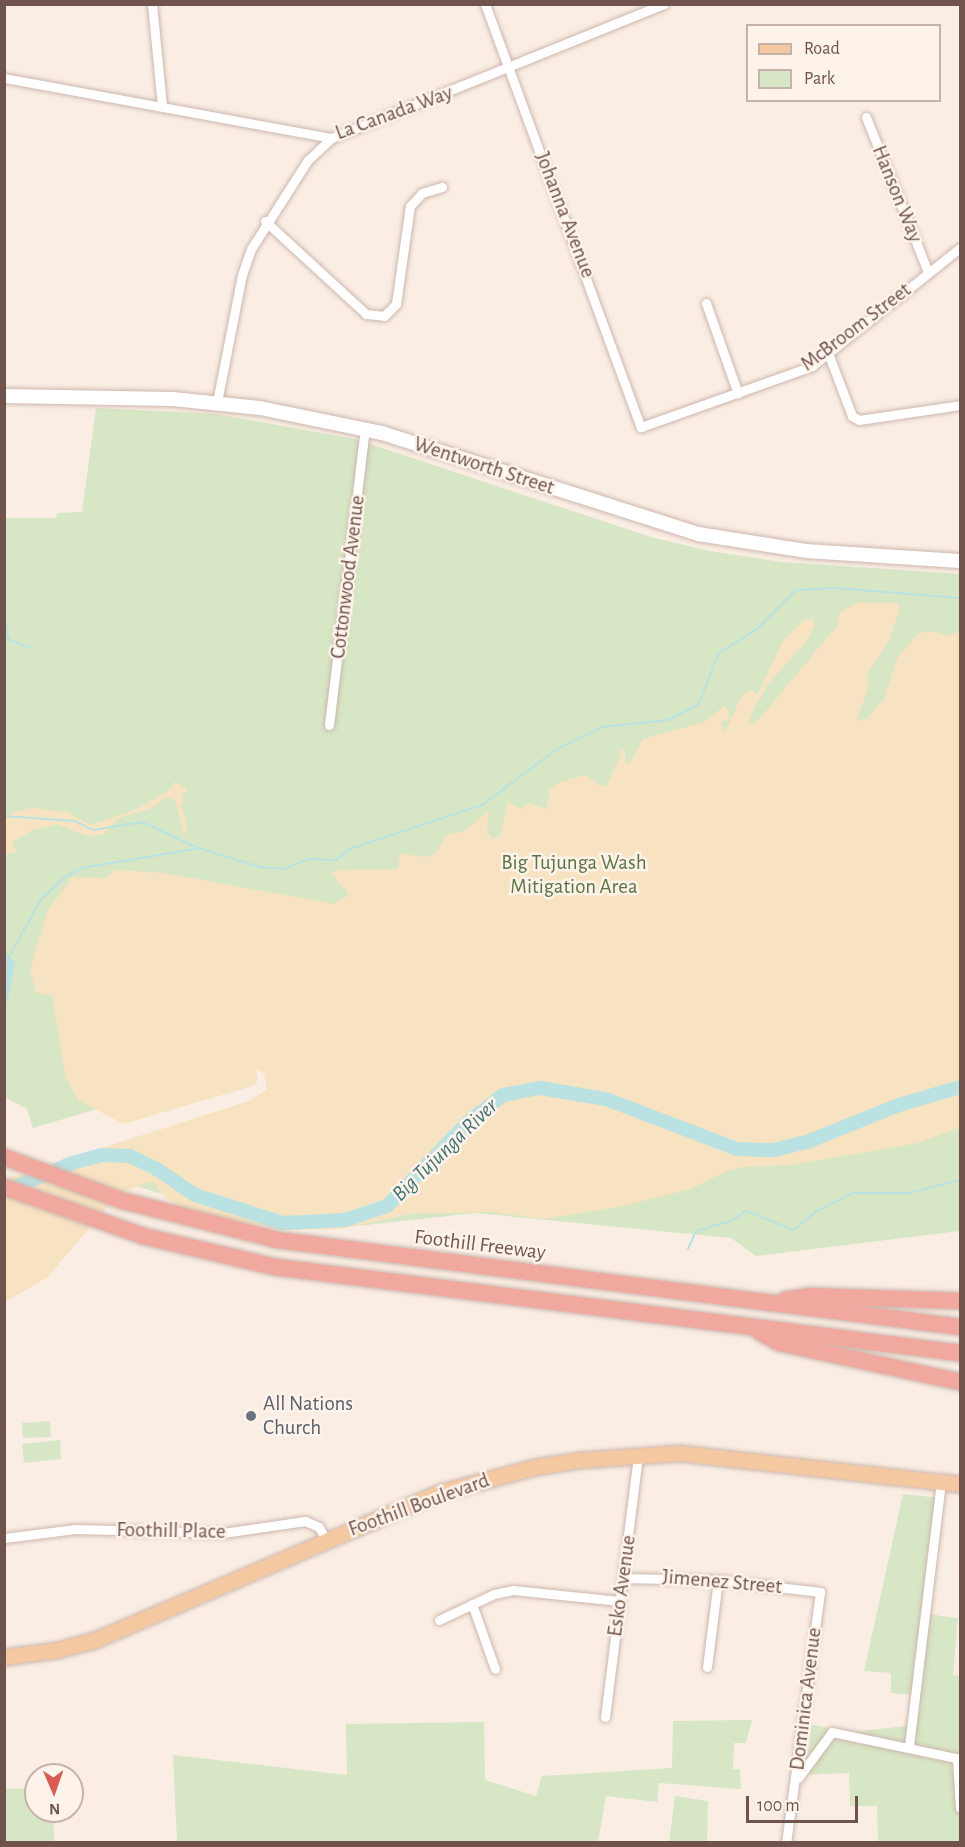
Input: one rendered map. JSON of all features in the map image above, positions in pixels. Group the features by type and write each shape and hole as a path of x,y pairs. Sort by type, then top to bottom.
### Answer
{"highway":[{"name":"Foothill Freeway","path":"4,1157 90,1190 203,1223 278,1240 410,1260 960,1327"},
{"path":"4,1187 143,1236 275,1267 347,1278 960,1353"},
{"path":"764,1303 810,1296 960,1301"},
{"path":"754,1328 780,1343 960,1382"}],"main road":[{"name":"Wentworth Street","path":"4,396 217,402 365,429 698,534 806,551 960,561"},
{"name":"Foothill Boulevard","path":"4,1657 57,1650 95,1640 441,1492 493,1477 580,1460 638,1454 761,1459 960,1484"}],"street":[{"path":"152,4 162,106"},
{"name":"Johanna Avenue","path":"485,4 641,427"},
{"name":"La Canada Way","path":"4,78 332,138 510,69 664,4"},
{"name":"Hanson Way","path":"867,117 928,272"},
{"path":"217,402 242,275 265,221 308,160 332,138"},
{"path":"265,221 366,314 384,316 396,304 410,206 422,193 442,187"},
{"name":"McBroom Street","path":"641,427 801,372 960,248"},
{"path":"706,303 738,394"},
{"path":"828,353 852,416 859,420 960,405"},
{"name":"Cottonwood Avenue","path":"328,725 365,429"},
{"name":"Esko Avenue","path":"605,1717 638,1454"},
{"path":"909,1746 941,1482"},
{"name":"Foothill Place","path":"4,1538 75,1529 223,1533 305,1521 319,1527 326,1540"},
{"name":"Jimenez Street","path":"623,1578 718,1580 820,1592"},
{"path":"707,1667 718,1580"},
{"path":"439,1620 494,1594 524,1590 619,1601"},
{"name":"Dominica Avenue","path":"786,1842 820,1592"},
{"path":"472,1604 495,1669"},
{"path":"796,1781 832,1732 959,1758 960,1808"}],"green space":[{"name":"Big Tujunga Wash Mitigation Area","path":"96,408 216,414 355,439 651,537 710,551 782,562 960,574 960,1231 756,1256 731,1238 476,1213 320,1230 189,1202 99,1175 289,1102 273,1047 230,1070 33,1128 27,1109 4,1097 4,518 56,518 57,513 82,512"},
{"path":"50,1421 51,1437 23,1438 22,1423"},
{"path":"60,1440 61,1459 24,1463 22,1444"},
{"path":"903,1494 940,1498 926,1614 958,1618 953,1675 960,1676 960,1842 878,1842 877,1806 850,1806 849,1773 799,1775 803,1723 850,1732 916,1725 914,1695 891,1693 891,1673 864,1671"},
{"path":"752,1720 746,1743 734,1743 733,1769 740,1769 741,1789 659,1783 657,1802 606,1796 598,1842 177,1842 173,1755 347,1775 346,1724 484,1722 485,1780 536,1796 542,1776 672,1768 673,1721"},
{"path":"24,1788 24,1823 53,1823 54,1842 5,1842 5,1789"},
{"path":"675,1796 708,1801 707,1842 669,1842"}],"sand":[{"path":"858,602 898,603 899,610 890,639 867,674 868,689 856,721 868,718 884,699 897,658 919,633 933,631 948,636 960,631 960,1127 918,1143 791,1165 744,1167 727,1171 691,1189 619,1207 543,1219 493,1212 410,1214 341,1229 281,1230 188,1210 165,1198 154,1182 147,1183 118,1194 48,1277 5,1302 5,1179 249,1101 267,1089 264,1074 257,1069 257,1082 253,1086 123,1124 78,1100 66,1078 52,995 36,993 30,970 47,912 72,877 105,878 116,870 164,873 334,904 349,894 332,874 335,870 398,869 400,854 428,857 436,853 446,835 462,832 489,811 487,833 493,839 500,836 508,802 522,809 529,803 546,809 550,789 561,782 585,775 602,787 607,785 621,754 620,748 625,752 625,762 630,764 643,739 704,722 725,705 731,718 721,723 725,732 742,695 751,689 757,695 783,641 804,620 813,619 815,626 806,642 768,684 754,709 749,722 755,724 837,626 840,613"},
{"path":"175,781 188,790 181,794 185,798 181,805 187,824 185,837 175,800 166,797 152,808 119,818 103,835 87,836 57,824 31,831 12,842 17,852 5,855 5,817 17,811 32,808 67,812 90,825 135,810 172,788"}],"water":[{"path":"5,951 15,963 5,1013"}],"waterway":[{"path":"4,816 75,821 93,830 142,822 198,848 260,867 284,869 309,859 336,860 347,850 482,805 557,749 603,727 668,720 698,705 719,653 757,629 796,590 835,588 960,598"},
{"path":"4,613 8,639 30,648"},
{"path":"10,955 42,898 65,877 82,868 196,849"},
{"name":"Big Tujunga River","path":"6,1191 72,1163 101,1155 130,1156 155,1168 195,1195 283,1223 345,1220 387,1206 468,1122 503,1095 540,1088 606,1099 737,1149 774,1150 807,1142 899,1105 960,1087"},
{"path":"688,1249 696,1231 731,1221 746,1211 794,1230 817,1211 853,1193 909,1193 960,1180"}],"place":[{"name":"All Nations Church","path":"251,1416"}]}
